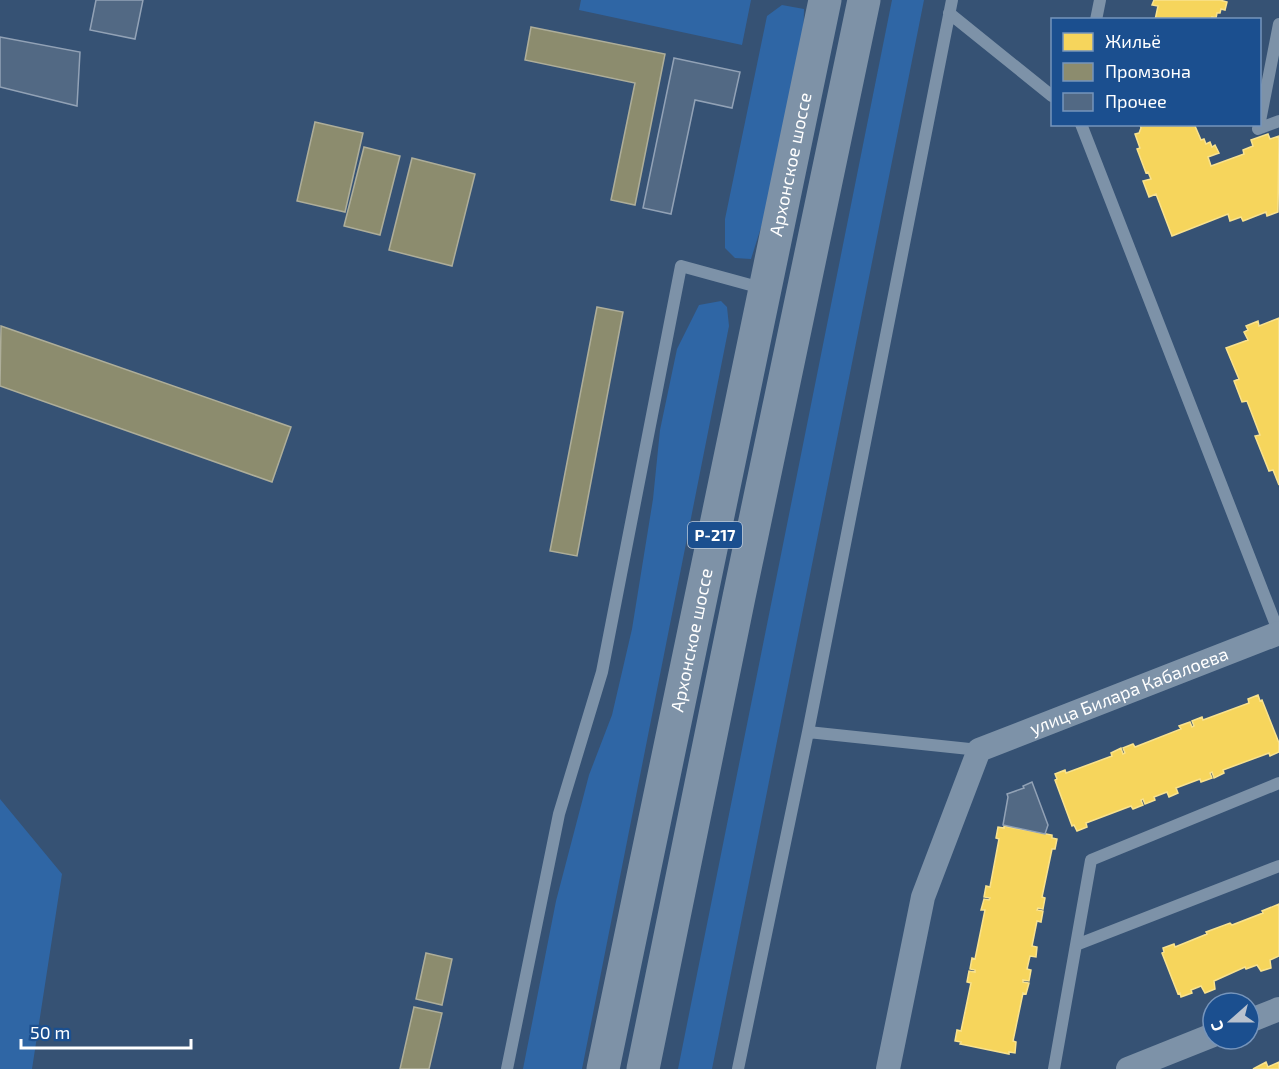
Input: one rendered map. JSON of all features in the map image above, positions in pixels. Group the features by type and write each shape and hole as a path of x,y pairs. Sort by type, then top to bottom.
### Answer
{"highway":[{"name":"Архонское шоссе","path":"603,1069 825,0"},
{"name":"Архонское шоссе","path":"643,1069 864,0"}],"street":[{"name":"улица Билара Кабалоева","path":"979,750 1279,633"},
{"path":"888,1069 923,897 979,750"},
{"path":"1261,1016 1279,1009"},
{"path":"1128,1069 1201,1040"}],"lane":[{"path":"1096,18 1100,0"},
{"path":"950,6 1051,94"},
{"path":"738,1069 808,732 950,6"},
{"path":"1261,113 1279,24"},
{"path":"1258,126 1258,129 1279,121"},
{"path":"1082,126 1279,633"},
{"path":"507,1069 559,814 602,672 681,266 766,289"},
{"path":"808,732 979,750"},
{"path":"1054,1069 1091,860 1279,783"},
{"path":"1076,945 1279,866"}],"shaded area":[{"path":"581,0 751,0 742,45 579,10"},
{"path":"892,0 924,0 712,1069 678,1069"},
{"path":"782,5 804,9 803,48 764,218 751,259 735,258 725,248 725,219 767,16"},
{"path":"721,301 727,307 729,326 582,1069 523,1069 556,901 589,775 612,715 632,629 653,499 660,430 677,349 699,305"},
{"path":"0,799 62,874 32,1069 0,1069"}],"building: Жильё":[{"path":"1154,0 1220,0 1227,2 1225,10 1221,9 1216,18 1155,18 1158,6 1152,5"},
{"path":"1140,126 1195,126 1201,140 1204,139 1206,144 1210,142 1212,147 1215,145 1219,153 1208,157 1211,166 1244,154 1243,150 1253,146 1251,140 1268,134 1270,139 1279,136 1278,212 1267,216 1266,212 1243,221 1241,217 1230,221 1228,214 1172,236 1156,194 1149,197 1143,181 1151,179 1148,172 1146,173 1137,149 1140,148 1135,134 1139,133"},
{"path":"1279,318 1279,485 1273,470 1269,471 1255,436 1260,435 1247,401 1242,402 1234,381 1239,379 1226,348 1248,340 1244,332 1248,330 1246,326 1258,321 1259,326"},
{"path":"1258,695 1279,743 1279,752 1270,756 1269,753 1223,770 1224,773 1214,778 1212,772 1210,773 1212,778 1201,782 1200,779 1176,788 1178,793 1169,797 1167,792 1154,797 1155,800 1145,804 1143,799 1141,800 1143,805 1133,809 1131,806 1086,823 1087,827 1077,831 1074,825 1072,826 1055,780 1057,779 1055,774 1065,770 1066,773 1112,756 1111,753 1121,748 1123,754 1125,753 1123,748 1133,744 1135,747 1181,729 1179,726 1190,722 1192,727 1194,726 1192,721 1202,717 1203,720 1249,703 1248,699"},
{"path":"1004,826 1052,835 1052,838 1057,839 1055,849 1052,849 1042,897 1045,898 1043,909 1038,908 1037,910 1043,911 1041,922 1037,921 1032,946 1037,947 1036,957 1030,956 1027,969 1031,970 1029,981 1023,980 1029,983 1026,994 1023,993 1013,1041 1016,1042 1015,1053 1009,1052 1009,1054 955,1041 957,1030 961,1031 971,983 967,982 969,971 975,972 970,969 972,958 975,959 985,910 981,910 984,899 989,900 990,898 984,897 986,886 990,887 999,839 996,838 998,827 1004,828"},
{"path":"1279,904 1279,956 1270,960 1271,968 1261,971 1257,965 1246,969 1245,967 1214,981 1215,989 1204,991 1201,986 1181,997 1162,953 1163,948 1174,944 1175,947 1207,934 1206,932 1263,913 1262,911"},
{"path":"1266,1062 1268,1067 1279,1062 1279,1069 1253,1069"}],"building: Промзона":[{"path":"531,27 665,54 635,205 611,200 635,83 525,60"},
{"path":"315,122 363,133 345,212 297,201"},
{"path":"364,147 400,156 380,235 344,226"},
{"path":"412,158 475,174 452,266 389,250"},
{"path":"597,307 623,312 577,556 550,551"},
{"path":"1,326 291,427 272,482 0,386"},
{"path":"426,953 452,959 442,1005 416,999"},
{"path":"414,1007 442,1013 429,1069 400,1069"}],"building: Прочее":[{"path":"96,0 143,0 135,39 90,30"},
{"path":"0,37 80,52 77,106 0,87"},
{"path":"674,58 740,72 732,108 695,100 671,214 643,208"},
{"path":"1032,782 1048,825 1045,834 1003,825 1007,794 1024,788 1023,786"}]}
